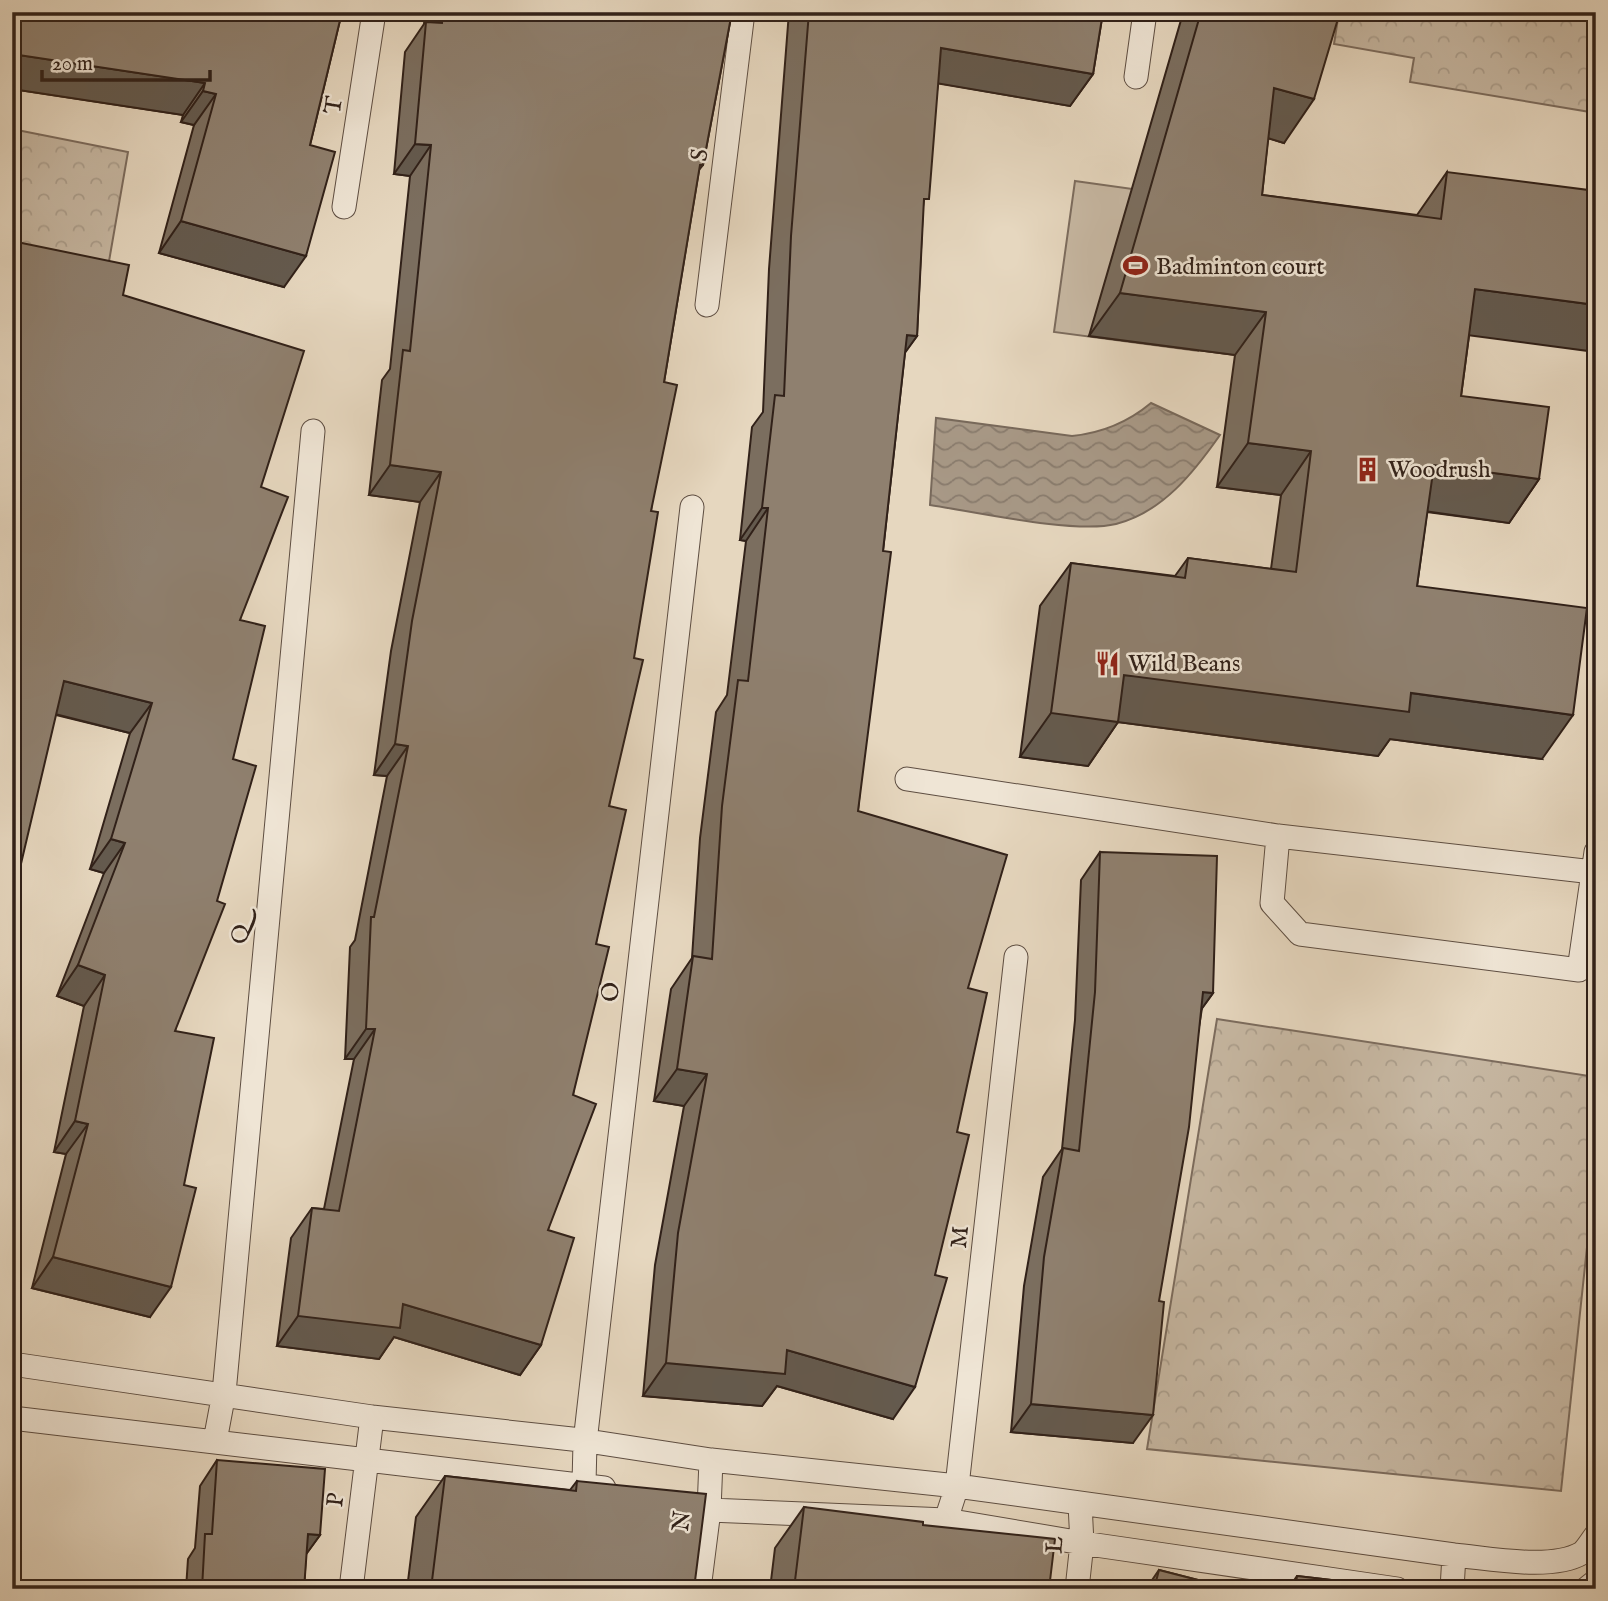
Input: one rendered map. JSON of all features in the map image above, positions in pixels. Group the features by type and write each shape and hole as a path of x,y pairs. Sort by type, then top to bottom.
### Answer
{"lane":[{"name":"T","path":"344,206 374,12"},
{"name":"S","path":"707,305 743,12"},
{"path":"1136,77 1145,12"},
{"name":"Q","path":"215,1441 224,1394 313,431"},
{"name":"O","path":"584,1483 585,1442 692,507"},
{"path":"907,779 1279,836 1594,862 1579,970 1300,934 1272,903 1279,836"},
{"name":"M","path":"946,1520 957,1486 1016,957"},
{"path":"12,1364 372,1417 711,1460 957,1486 1454,1555 1522,1562 1552,1561 1583,1552 1596,1535"},
{"name":"P","path":"351,1589 372,1417"},
{"path":"12,1418 584,1483 621,1492"},
{"name":"N","path":"699,1589 709,1510 711,1460"},
{"path":"659,1500 709,1510 946,1520 1082,1544 1397,1589"},
{"name":"L","path":"1077,1589 1082,1544 1080,1504"},
{"path":"1452,1589 1454,1555"},
{"path":"1586,1589 1596,1581"}],"green space":[{"path":"1339,12 1596,12 1596,113 1410,82 1414,58 1334,44"},
{"path":"12,129 128,152 108,267 12,253"},
{"name":"Badminton court","path":"1075,181 1219,201 1198,351 1054,332"},
{"path":"1217,1019 1596,1077 1596,1163 1561,1491 1147,1449"}],"water":[{"path":"1151,403 1220,435 1176,489 1133,518 1116,524 1076,526 1025,521 930,505 936,418 1072,436 1114,426"}],"building":[{"path":"12,12 342,12 310,145 335,152 306,256 181,221 216,94 203,91 205,83 12,54"},
{"path":"443,12 732,12 703,165 700,165 664,382 677,385 651,511 658,512 634,658 643,660 609,806 626,810 596,944 609,947 573,1095 596,1104 548,1230 574,1238 541,1345 403,1304 400,1328 298,1316 312,1208 339,1211 375,1029 366,1029 371,917 374,917 408,746 395,744 412,621 441,472 390,465 403,350 410,351 431,145 415,144 426,22 442,23"},
{"path":"809,12 1103,12 1093,74 941,48 929,199 924,199 917,336 907,335 883,551 891,552 858,811 1007,855 968,988 987,993 957,1132 969,1135 935,1275 947,1278 915,1387 787,1350 785,1374 666,1363 678,1233 707,1074 677,1069 693,956 712,959 722,806 738,680 748,681 768,508 762,508 775,395 784,396 791,236"},
{"name":"Woodrush","path":"1201,12 1340,12 1314,99 1274,88 1262,195 1441,219 1447,172 1596,191 1596,305 1475,289 1461,396 1549,407 1539,479 1434,465 1417,586 1587,608 1573,715 1411,693 1409,712 1124,675 1118,722 1051,713 1071,563 1185,578 1188,558 1296,572 1311,451 1248,443 1266,312 1120,293"},
{"path":"12,241 129,265 123,295 304,351 261,487 288,497 240,620 265,626 233,759 256,766 217,901 225,904 175,1031 214,1038 184,1185 196,1188 171,1287 53,1257 88,1124 75,1121 105,975 78,965 125,843 111,839 152,703 64,681 12,902"},
{"path":"1100,852 1217,856 1213,993 1203,992 1189,1127 1159,1301 1164,1302 1153,1415 1031,1404 1044,1257 1063,1148 1079,1151 1095,992"},
{"path":"217,1460 325,1469 320,1535 308,1534 304,1589 202,1589 205,1534 212,1534"},
{"path":"445,1476 576,1491 577,1481 706,1494 694,1589 431,1589"},
{"path":"804,1507 923,1522 923,1525 1055,1539 1049,1589 794,1589"},
{"path":"1159,1570 1233,1589 1154,1589"},
{"path":"1297,1576 1409,1589 1295,1589"}],"place":[{"name":"Badminton court","path":"1136,266"},
{"name":"Woodrush","path":"1368,469"},
{"name":"Wild Beans","path":"1108,663"}]}
